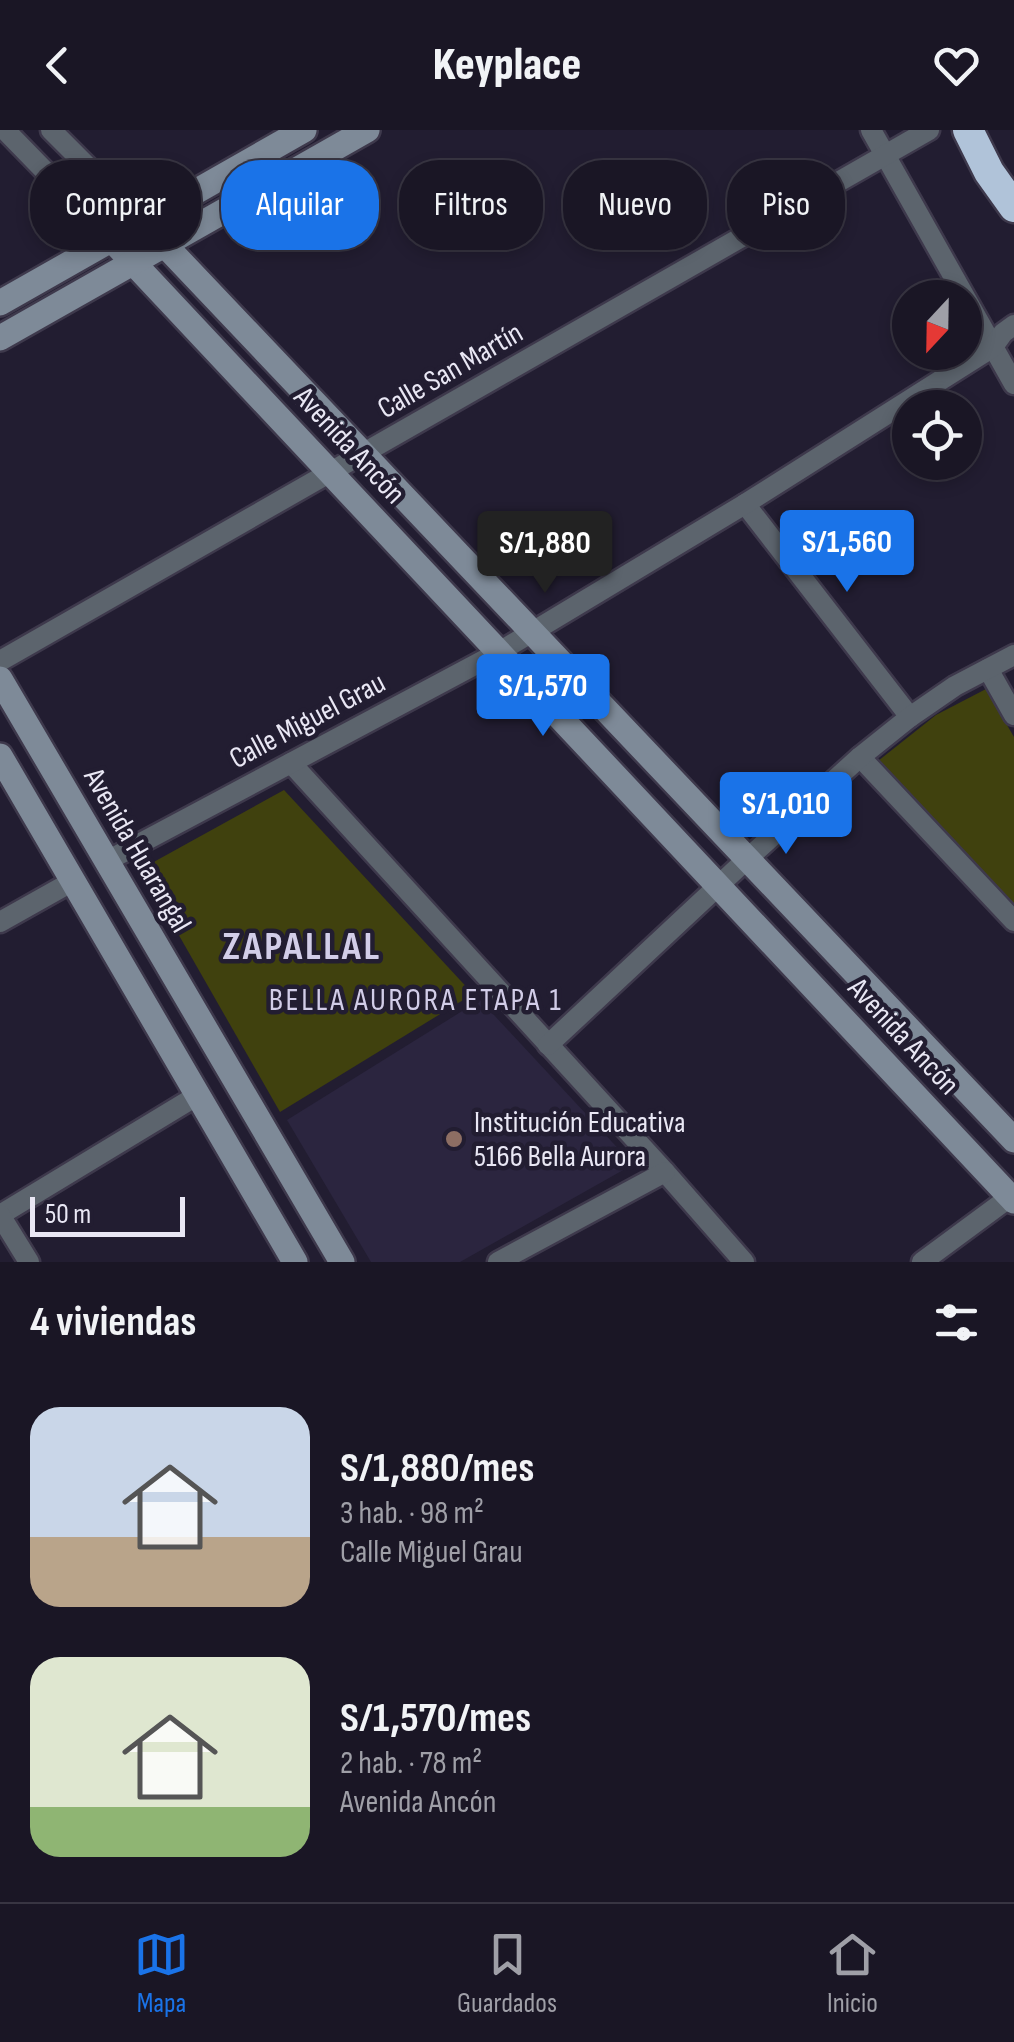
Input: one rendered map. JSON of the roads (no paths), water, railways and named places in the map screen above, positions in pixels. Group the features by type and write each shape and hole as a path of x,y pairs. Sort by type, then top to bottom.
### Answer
{"highway":[{"path":"968,130 989,172 1014,207"}],"street":[{"name":"Avenida Ancón","path":"5,130 34,160"},
{"name":"Avenida Ancón","path":"50,130 80,160"},
{"path":"201,189 304,130"},
{"path":"201,225 368,130"},
{"path":"871,130 1014,384"},
{"name":"Calle San Martín","path":"0,661 929,130"},
{"path":"0,303 94,250"},
{"name":"Avenida Ancón","path":"122,250 1012,1199"},
{"path":"0,338 156,250"},
{"name":"Avenida Ancón","path":"170,250 1014,1140"},
{"name":"Calle Miguel Grau","path":"107,861 533,632 994,348 1003,333 1014,326"},
{"path":"745,504 910,717"},
{"path":"548,1046 860,757 955,686 1014,655"},
{"path":"988,668 1014,714"},
{"name":"Avenida Huarangal","path":"0,679 342,1262"},
{"path":"0,756 295,1262"},
{"path":"860,757 1014,922"},
{"path":"291,763 744,1262"},
{"path":"0,922 72,881"},
{"path":"28,1262 0,1215 198,1095"},
{"path":"498,1262 665,1172"},
{"path":"922,1262 1012,1199"}],"place":[{"name":"Institución Educativa 5166 Bella Aurora","path":"454,1139"}],"district":[{"name":"ZAPALLAL","path":"302,945"},
{"name":"BELLA AURORA ETAPA 1","path":"416,999"}]}
